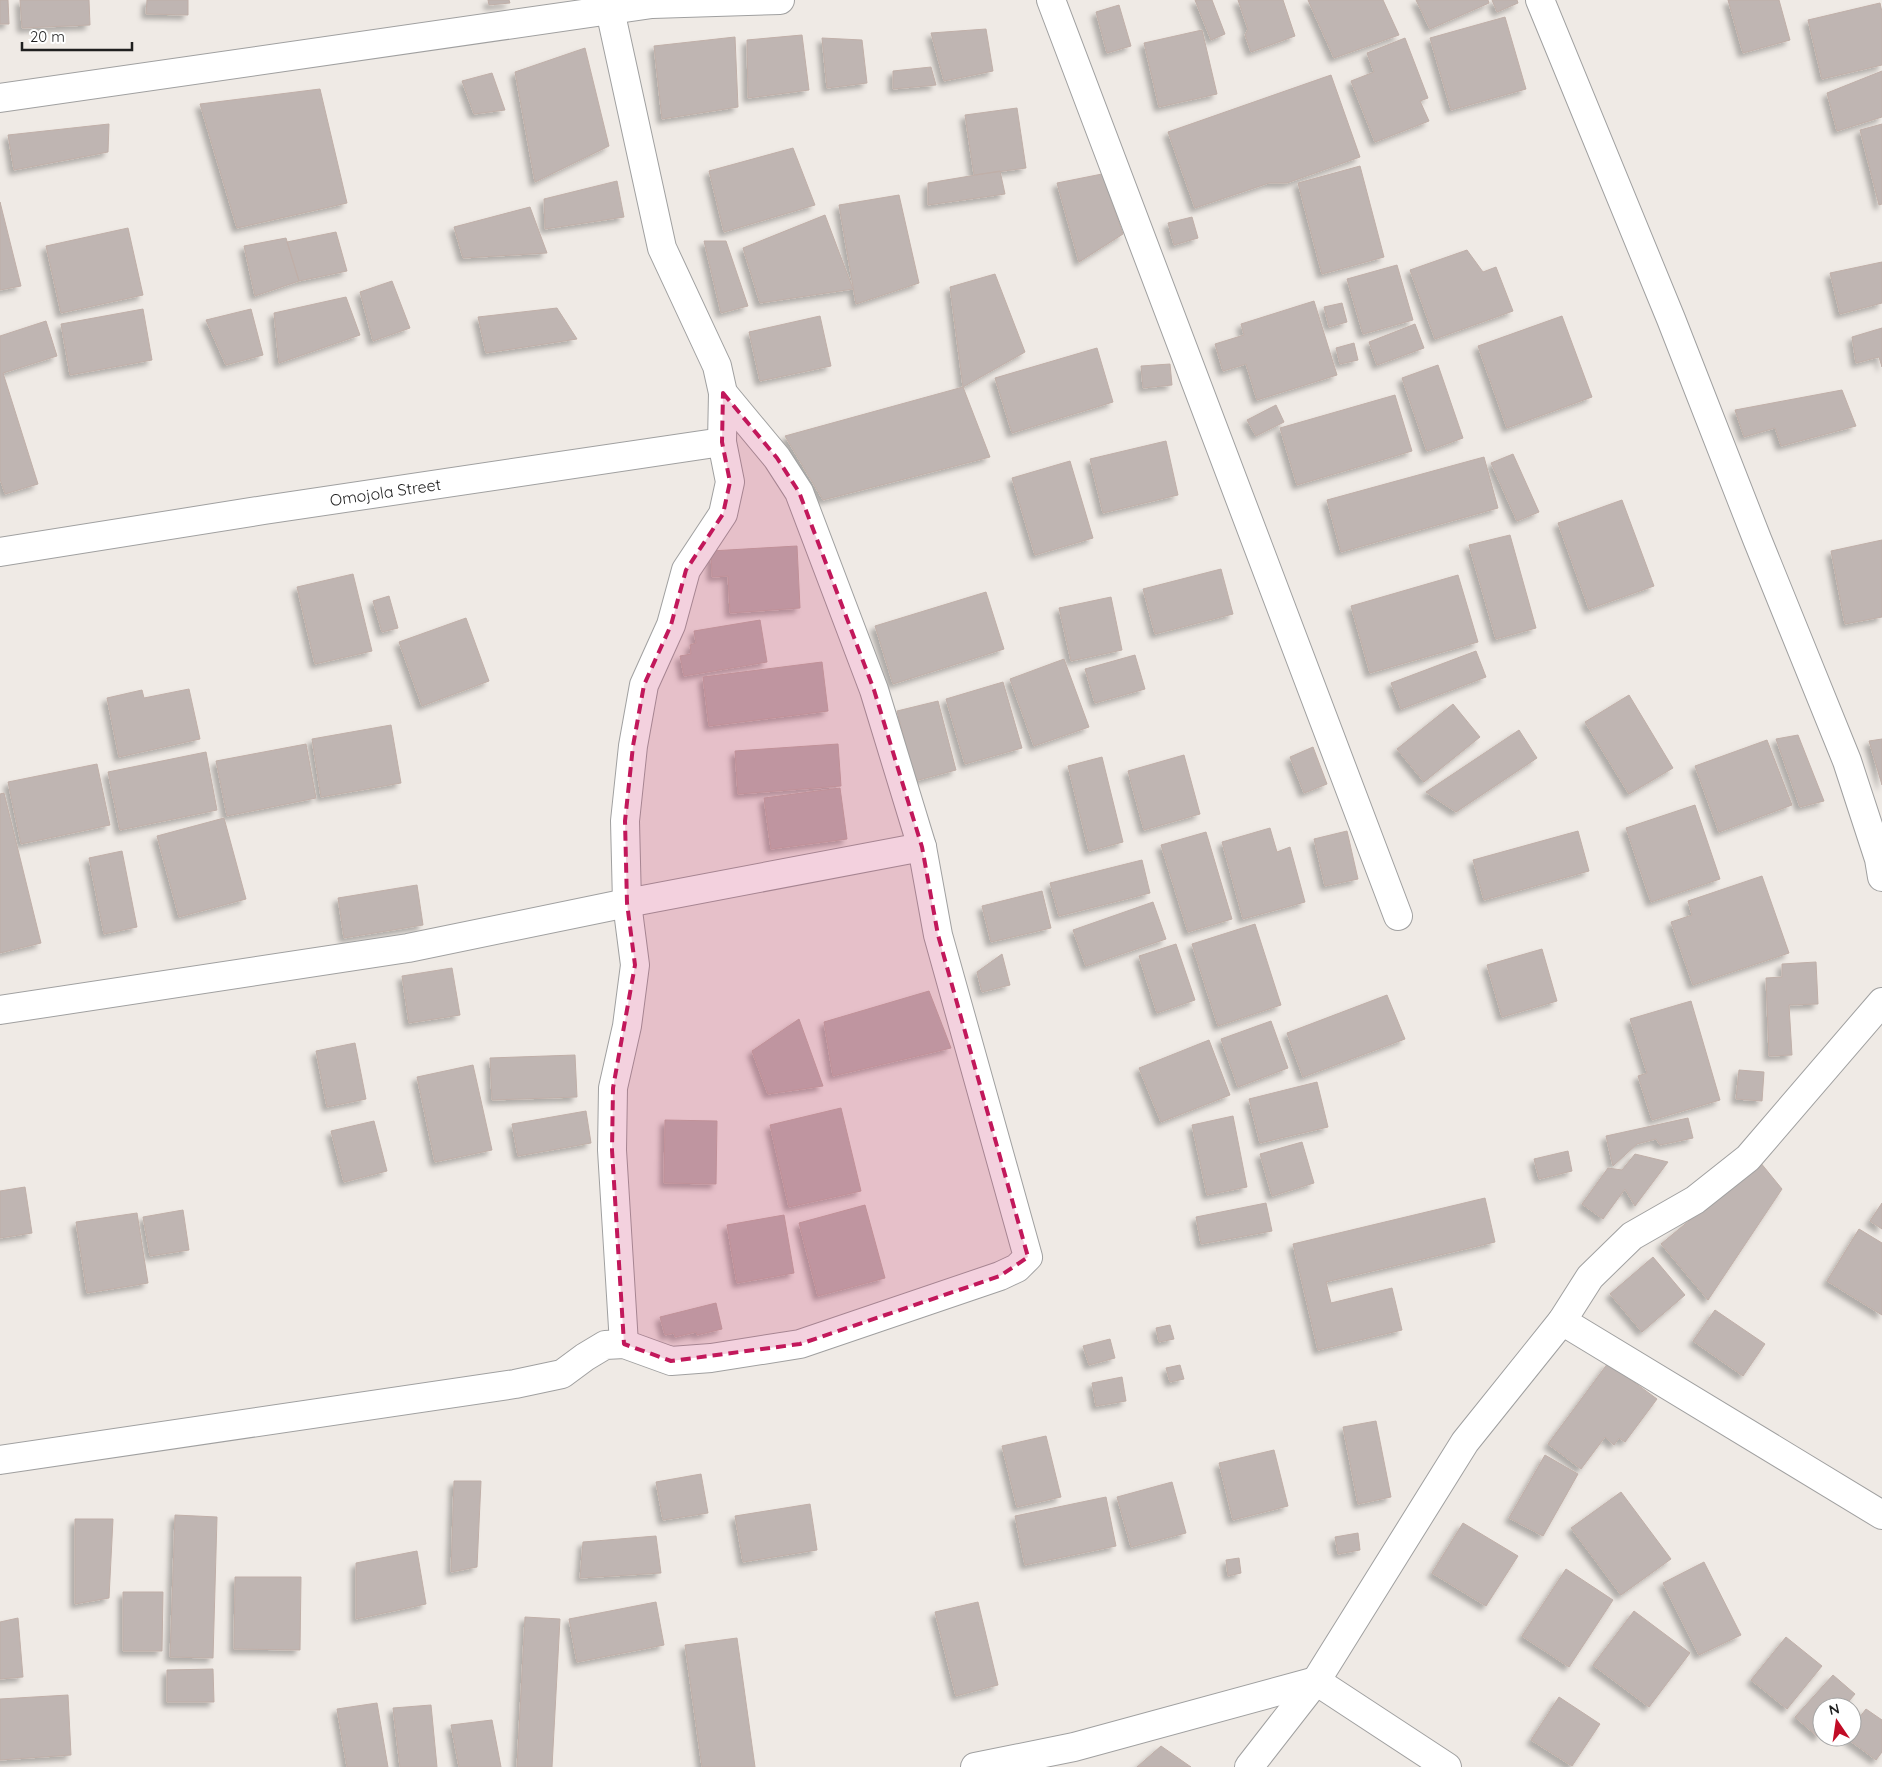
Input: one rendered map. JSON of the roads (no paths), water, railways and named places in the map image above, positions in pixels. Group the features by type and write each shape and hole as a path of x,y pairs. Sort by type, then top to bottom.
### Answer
{"street":[{"path":"0,98 652,4 780,0"},
{"path":"1052,0 1398,916"},
{"path":"1540,0 1671,319 1847,761 1879,859 1882,877"},
{"path":"610,10 662,248 717,366 723,392 722,442 730,482 723,514 686,570 671,625 644,685 633,746 624,821 627,903 634,965 627,1026 613,1088 612,1150 624,1344"},
{"path":"0,1460 515,1384 562,1374 605,1345 624,1344 671,1361 711,1358 800,1344 1000,1276 1017,1268 1028,1257 938,935 922,847 874,690 798,492 777,458 723,392"},
{"name":"Omojola Street","path":"0,552 264,510 722,442"},
{"path":"0,1010 408,948 627,903 922,847"},
{"path":"1249,1767 1316,1681 1465,1442 1562,1321 1590,1277 1632,1236 1695,1200 1748,1158 1882,1002"},
{"path":"1562,1321 1882,1515"},
{"path":"975,1767 1074,1747 1316,1681 1448,1767"}]}
